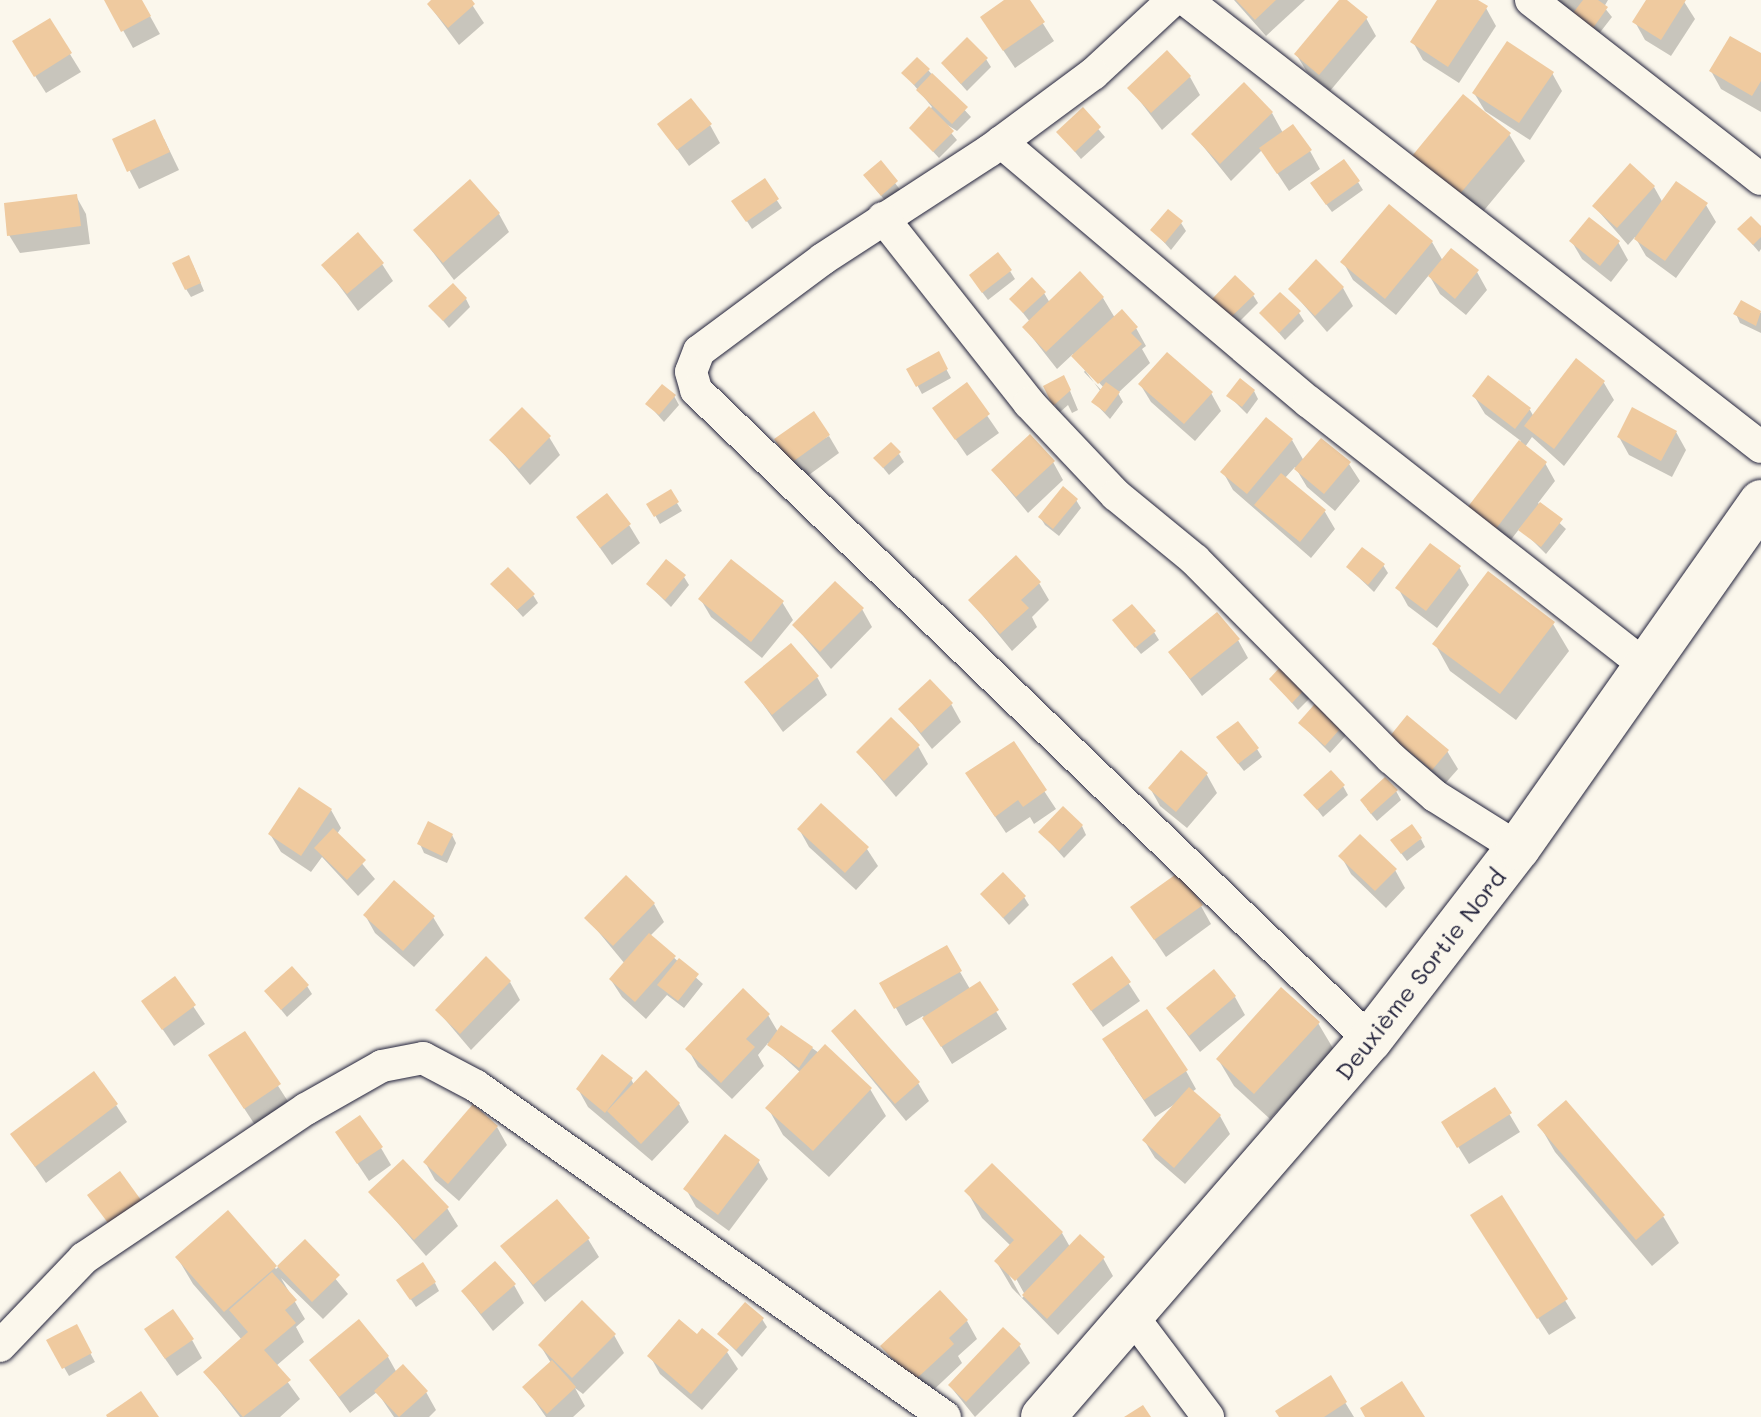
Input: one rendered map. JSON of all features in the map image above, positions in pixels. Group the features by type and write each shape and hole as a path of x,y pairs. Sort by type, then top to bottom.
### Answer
{"main road":[{"name":"Deuxième Sortie Nord","path":"1043,1417 1133,1317 1370,1040 1518,848 1761,502"}],"street":[{"path":"1173,0 1093,74 1001,142 883,218 699,351 691,372 696,390 1370,1040"},
{"path":"1186,0 1761,447"},
{"path":"1531,0 1761,179"},
{"path":"1001,142 1309,402 1646,666"},
{"path":"883,218 1029,403 1116,495 1195,560 1391,758 1435,796 1518,848"},
{"path":"0,1346 84,1258 306,1109 382,1066 423,1058 476,1086 945,1417"},
{"path":"1133,1317 1208,1417"}],"building":[{"path":"104,0 142,0 151,16 121,32"},
{"path":"431,0 472,0 475,4 448,28 427,4"},
{"path":"1004,0 1030,0 1045,22 1003,51 980,17"},
{"path":"1236,0 1276,0 1255,20"},
{"path":"1339,0 1347,0 1368,17 1319,75 1294,54"},
{"path":"1437,0 1478,0 1488,6 1448,67 1410,42"},
{"path":"1583,0 1598,0 1608,7 1593,28 1573,13"},
{"path":"1646,0 1686,0 1661,40 1632,22"},
{"path":"50,18 72,53 34,77 12,41"},
{"path":"1730,36 1761,53 1761,81 1752,96 1709,71"},
{"path":"967,37 988,58 961,84 941,63"},
{"path":"1507,41 1554,72 1519,123 1472,93"},
{"path":"1167,50 1191,76 1151,113 1127,88"},
{"path":"917,57 930,69 914,85 901,73"},
{"path":"932,73 968,107 952,124 916,90"},
{"path":"1244,82 1273,112 1220,164 1191,134"},
{"path":"1463,94 1511,133 1459,195 1412,156"},
{"path":"691,98 712,124 677,150 657,124"},
{"path":"929,106 954,131 933,152 909,128"},
{"path":"1083,107 1101,127 1075,152 1056,132"},
{"path":"155,119 170,152 127,172 112,139"},
{"path":"1293,124 1312,150 1277,174 1259,148"},
{"path":"1344,159 1360,181 1326,205 1310,183"},
{"path":"881,160 898,181 881,196 863,175"},
{"path":"1630,163 1655,186 1617,228 1592,206"},
{"path":"765,178 779,199 746,222 731,201"},
{"path":"470,179 500,213 443,263 413,230"},
{"path":"1676,181 1708,203 1665,261 1634,239"},
{"path":"77,194 81,226 7,236 4,203"},
{"path":"1389,204 1433,241 1385,299 1340,262"},
{"path":"1168,209 1183,221 1165,243 1150,230"},
{"path":"1751,216 1761,226 1761,237 1753,245 1737,229"},
{"path":"1589,217 1620,241 1600,266 1569,241"},
{"path":"358,232 384,263 347,294 321,265"},
{"path":"1451,248 1479,270 1455,299 1428,276"},
{"path":"998,252 1012,270 982,293 969,275"},
{"path":"189,255 201,283 185,290 172,263"},
{"path":"1316,259 1344,287 1315,316 1288,289"},
{"path":"1080,271 1104,297 1046,352 1022,327"},
{"path":"1235,275 1255,294 1231,317 1212,299"},
{"path":"1032,277 1046,292 1023,313 1009,299"},
{"path":"453,283 467,298 443,321 428,306"},
{"path":"1280,292 1301,311 1279,333 1259,313"},
{"path":"1741,300 1761,311 1756,326 1733,314"},
{"path":"1122,309 1138,327 1131,333 1142,344 1098,384 1071,356"},
{"path":"939,351 948,369 916,387 906,369"},
{"path":"1167,352 1213,392 1184,424 1138,384"},
{"path":"1576,358 1605,381 1554,449 1524,426"},
{"path":"1064,375 1071,390 1053,406 1043,386"},
{"path":"1488,375 1531,408 1515,429 1472,396"},
{"path":"1240,378 1255,390 1242,407 1226,396"},
{"path":"967,382 990,414 955,440 932,408"},
{"path":"1106,382 1120,392 1105,412 1091,402"},
{"path":"662,384 676,395 659,415 645,404"},
{"path":"522,407 551,436 519,469 489,440"},
{"path":"1632,407 1677,431 1661,461 1617,437"},
{"path":"814,411 830,435 791,463 774,439"},
{"path":"1266,417 1293,439 1247,494 1220,472"},
{"path":"1030,434 1055,461 1016,497 991,470"},
{"path":"1321,438 1351,462 1324,494 1294,469"},
{"path":"1519,440 1547,462 1495,530 1467,508"},
{"path":"891,442 901,452 883,468 873,458"},
{"path":"1281,473 1326,510 1300,542 1254,505"},
{"path":"1063,486 1078,499 1053,529 1038,517"},
{"path":"671,489 679,502 654,517 646,504"},
{"path":"607,493 631,524 600,548 576,517"},
{"path":"1540,502 1563,519 1541,547 1518,530"},
{"path":"1430,543 1461,566 1426,611 1395,588"},
{"path":"1362,547 1385,564 1368,585 1346,567"},
{"path":"1016,555 1041,582 1021,600 1029,608 1000,634 968,600"},
{"path":"666,559 686,575 665,600 646,584"},
{"path":"731,559 784,601 751,642 698,599"},
{"path":"508,567 535,594 517,610 490,584"},
{"path":"1488,571 1555,622 1500,694 1432,644"},
{"path":"835,581 864,608 820,652 792,625"},
{"path":"1132,604 1156,631 1135,648 1112,620"},
{"path":"1217,612 1240,639 1190,679 1168,652"},
{"path":"791,643 819,676 772,715 744,682"},
{"path":"1282,665 1306,688 1292,703 1269,679"},
{"path":"930,679 953,703 921,733 898,709"},
{"path":"1320,698 1347,721 1325,746 1298,723"},
{"path":"1407,715 1449,750 1432,770 1390,736"},
{"path":"891,717 920,745 884,781 856,752"},
{"path":"1238,721 1259,748 1238,764 1216,737"},
{"path":"1014,741 1047,790 1023,807 1018,800 995,817 965,773"},
{"path":"1181,750 1208,773 1176,812 1148,788"},
{"path":"1331,770 1345,785 1317,810 1303,795"},
{"path":"1385,777 1398,790 1371,814 1360,800"},
{"path":"299,787 332,809 301,856 268,834"},
{"path":"821,803 869,847 845,873 797,829"},
{"path":"1063,806 1083,825 1059,851 1038,832"},
{"path":"428,821 453,834 442,856 417,844"},
{"path":"1412,824 1422,838 1401,854 1390,840"},
{"path":"333,828 366,860 347,880 314,848"},
{"path":"1360,834 1397,869 1375,891 1338,856"},
{"path":"1003,872 1026,896 1003,918 980,894"},
{"path":"1179,872 1203,905 1154,940 1130,907"},
{"path":"626,875 655,903 613,946 584,918"},
{"path":"394,880 435,916 403,951 363,915"},
{"path":"649,933 676,956 635,1002 609,979"},
{"path":"947,945 962,971 894,1009 879,983"},
{"path":"486,956 511,981 460,1034 435,1010"},
{"path":"1112,956 1131,982 1091,1011 1072,984"},
{"path":"679,958 699,974 678,1001 657,985"},
{"path":"292,966 309,985 281,1010 264,991"},
{"path":"1214,969 1236,996 1189,1036 1166,1008"},
{"path":"175,976 196,1005 162,1030 141,1001"},
{"path":"980,981 999,1010 941,1047 922,1018"},
{"path":"1281,987 1320,1022 1254,1094 1216,1059"},
{"path":"743,988 770,1014 746,1039 755,1047 721,1083 685,1049"},
{"path":"855,1009 920,1082 895,1104 831,1031"},
{"path":"1147,1009 1188,1070 1144,1100 1102,1039"},
{"path":"781,1025 813,1047 799,1068 767,1045"},
{"path":"245,1031 281,1084 244,1109 208,1055"},
{"path":"825,1044 872,1088 813,1151 765,1108"},
{"path":"602,1054 633,1078 605,1113 576,1089"},
{"path":"646,1070 680,1103 641,1144 607,1111"},
{"path":"94,1071 118,1104 35,1167 10,1134"},
{"path":"1189,1087 1221,1115 1174,1168 1142,1140"},
{"path":"1495,1087 1512,1113 1457,1148 1441,1122"},
{"path":"1566,1100 1665,1215 1636,1240 1537,1125"},
{"path":"473,1104 498,1126 448,1184 423,1162"},
{"path":"360,1115 383,1147 357,1164 335,1132"},
{"path":"725,1134 760,1160 718,1215 683,1189"},
{"path":"403,1159 449,1207 414,1240 368,1192"},
{"path":"992,1163 1063,1232 1015,1281 994,1261 1014,1240 964,1191"},
{"path":"120,1171 141,1200 114,1231 87,1195"},
{"path":"1502,1195 1568,1299 1537,1319 1470,1215"},
{"path":"557,1199 590,1238 533,1285 500,1246"},
{"path":"228,1210 277,1266 224,1312 175,1257"},
{"path":"1080,1234 1105,1257 1047,1319 1022,1295"},
{"path":"305,1239 340,1275 312,1302 277,1266"},
{"path":"495,1261 516,1284 481,1314 461,1291"},
{"path":"423,1262 436,1282 410,1300 396,1280"},
{"path":"272,1272 297,1300 285,1310 296,1323 264,1350 291,1380 243,1417 203,1372 248,1332 229,1310"},
{"path":"940,1290 968,1320 949,1338 954,1344 914,1381 880,1346"},
{"path":"582,1300 616,1334 572,1378 538,1345"},
{"path":"745,1302 764,1318 736,1350 717,1334"},
{"path":"173,1309 194,1339 165,1359 144,1329"},
{"path":"359,1319 389,1356 339,1397 309,1360"},
{"path":"679,1319 697,1334 702,1328 729,1350 691,1394 647,1356"},
{"path":"77,1324 92,1353 62,1369 46,1340"},
{"path":"1003,1327 1021,1344 966,1402 948,1385"},
{"path":"552,1360 576,1387 547,1414 522,1387"},
{"path":"403,1364 428,1391 399,1417 374,1391"},
{"path":"1331,1375 1347,1402 1324,1417 1279,1417 1275,1411"},
{"path":"1402,1381 1425,1417 1365,1417 1360,1408"},
{"path":"141,1391 159,1417 107,1417 106,1415"},
{"path":"1143,1405 1151,1417 1124,1417"}]}
